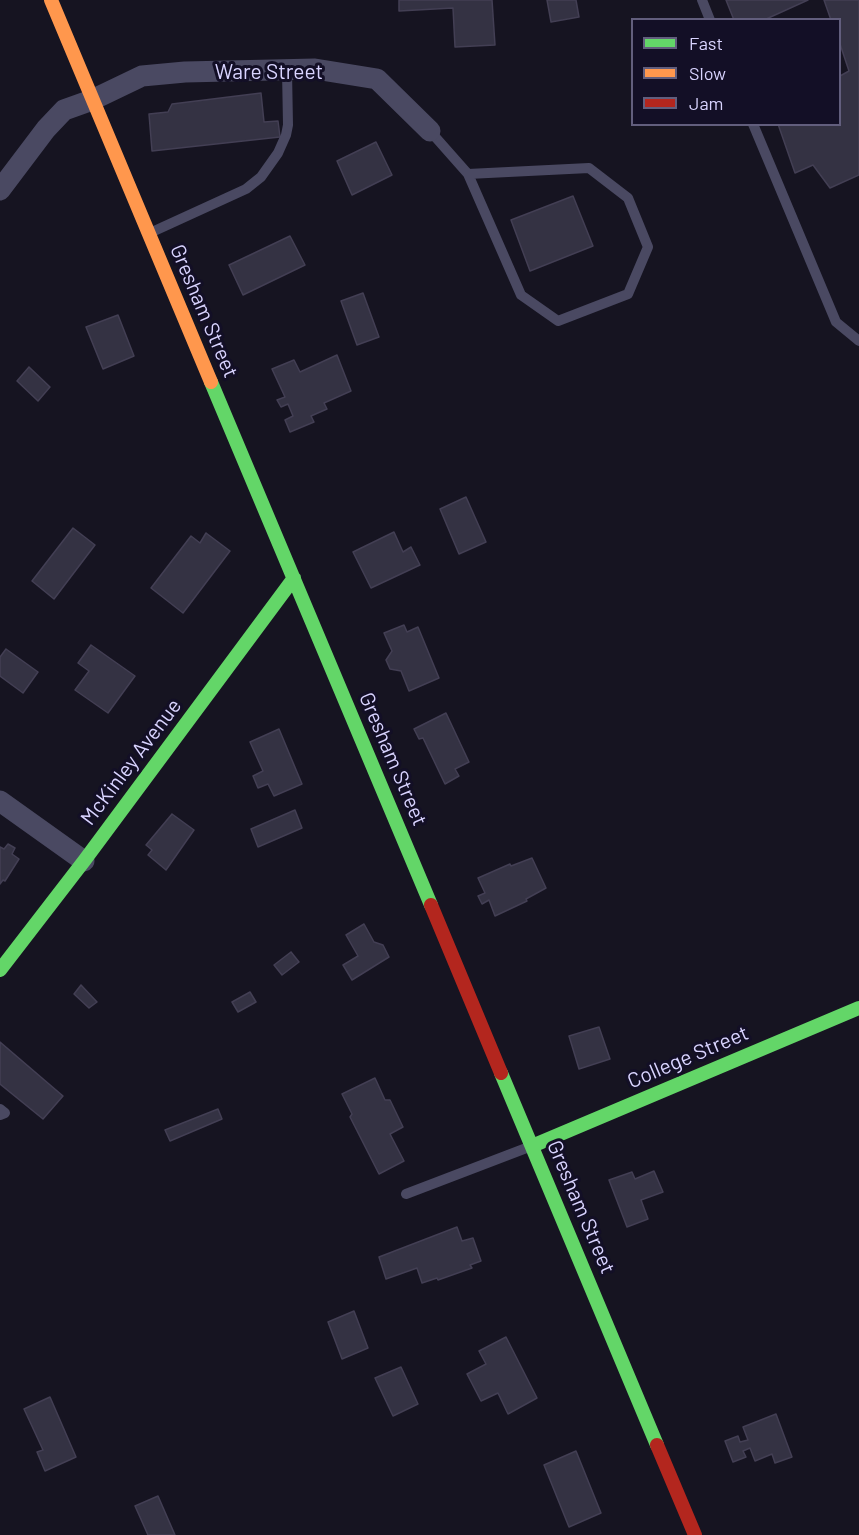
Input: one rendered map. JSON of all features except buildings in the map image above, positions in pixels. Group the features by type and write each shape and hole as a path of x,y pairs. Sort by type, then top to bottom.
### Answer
{"street":[{"name":"Gresham Street","path":"51,0 695,1535"},
{"name":"Ware Street","path":"0,190 46,129 64,110 92,100 142,76 185,72 315,69 377,79 430,131"},
{"name":"McKinley Avenue","path":"0,970 294,578"},
{"path":"0,801 84,861"},
{"name":"College Street","path":"532,1146 859,1008"}],"lane":[{"path":"702,0 709,18"},
{"path":"149,234 246,189 261,177 278,153 286,135 288,71"},
{"path":"754,126 836,322 859,341"},
{"path":"430,131 468,174 521,295 558,321 628,294 648,247 628,198 589,168 468,174"},
{"path":"0,1109 5,1113 0,1115"},
{"path":"406,1194 532,1146"}],"traffic: fast":[{"path":"211,382 431,905"},
{"path":"0,970 294,578"},
{"path":"532,1146 859,1008"},
{"path":"501,1073 657,1445"}],"traffic: slow":[{"path":"51,0 211,382"}],"traffic: jam":[{"path":"431,905 501,1073"},
{"path":"657,1445 695,1535"}]}
